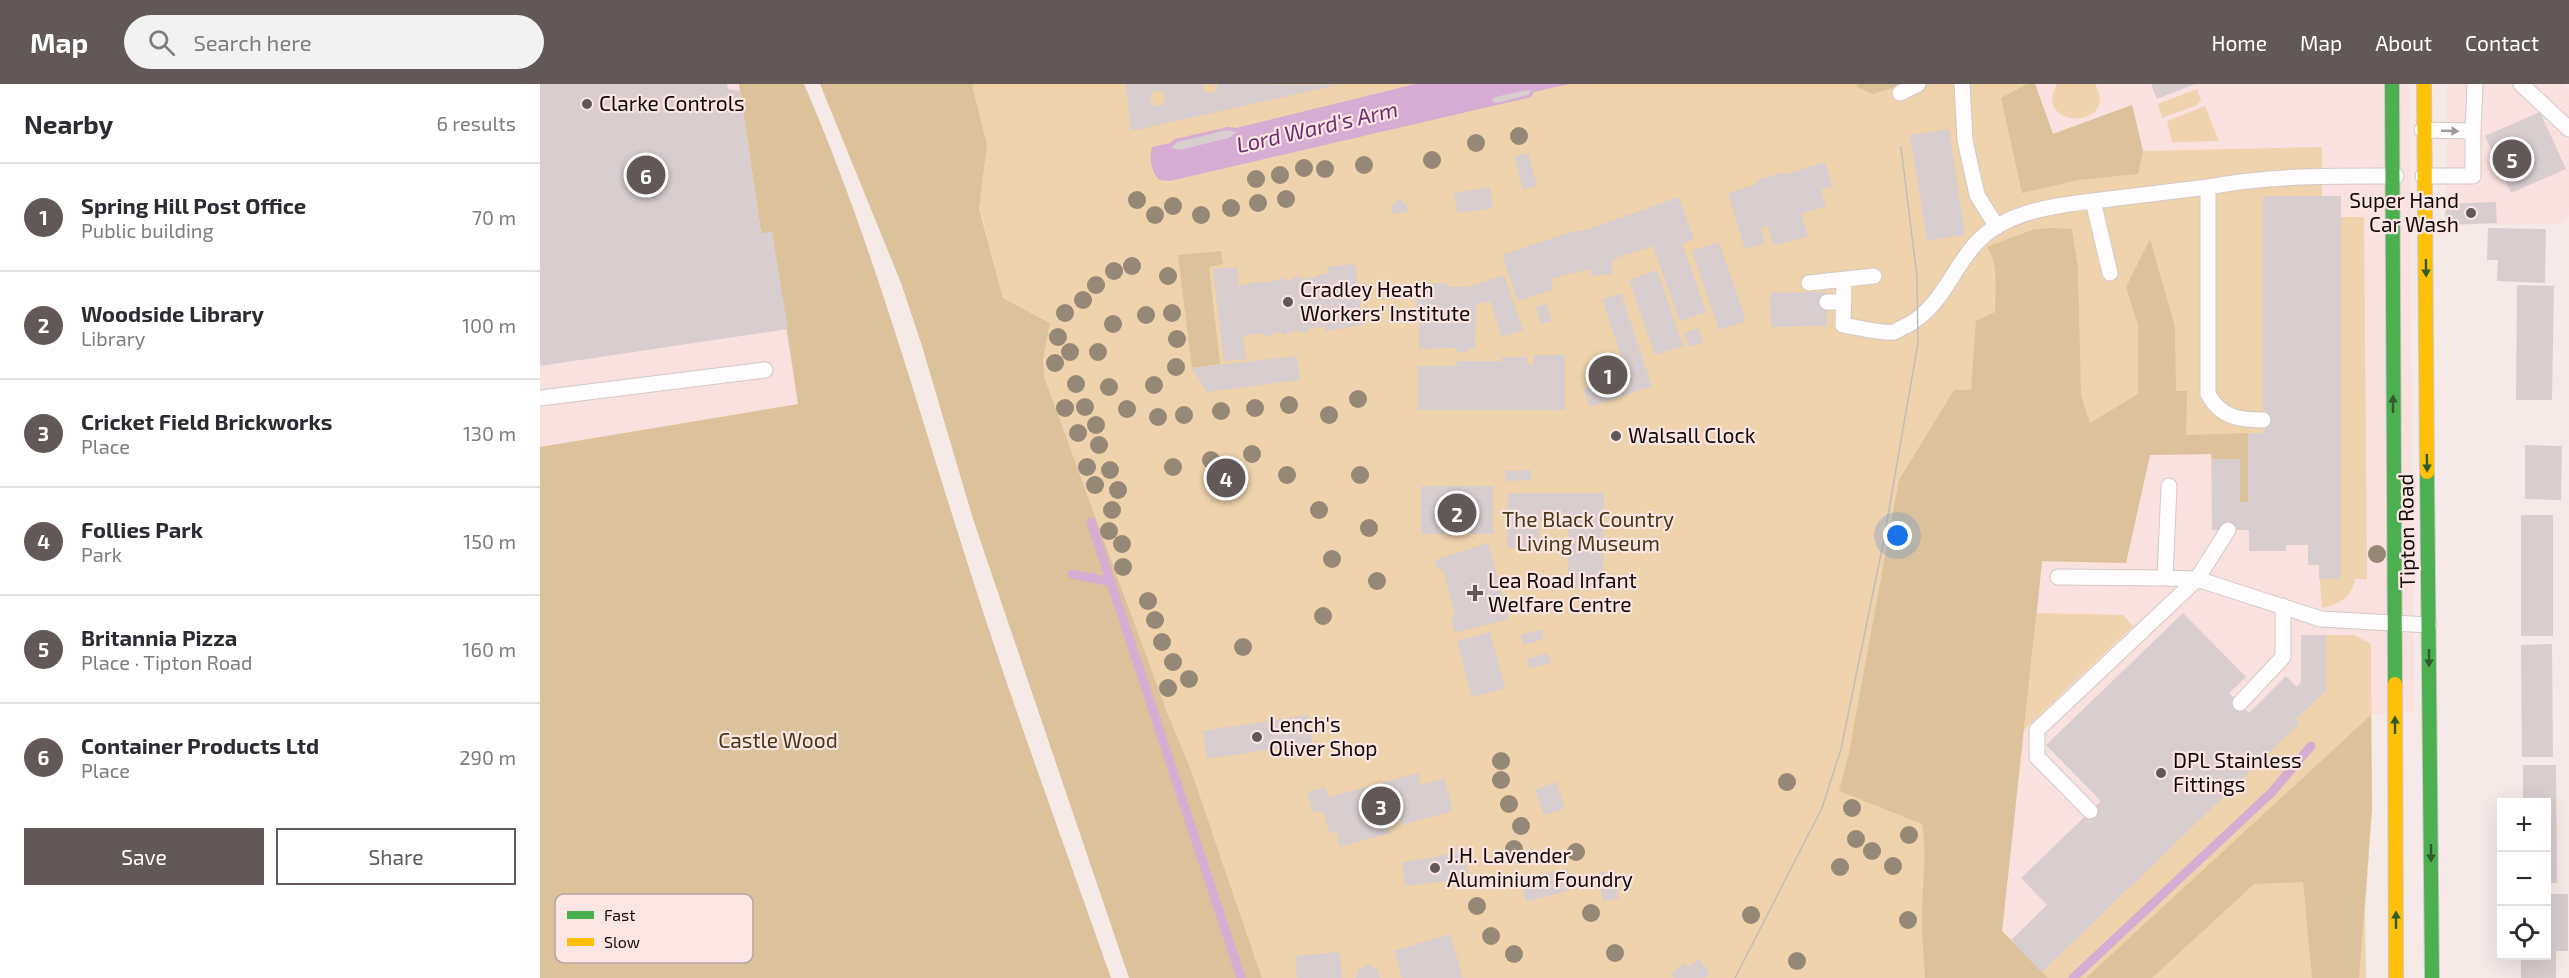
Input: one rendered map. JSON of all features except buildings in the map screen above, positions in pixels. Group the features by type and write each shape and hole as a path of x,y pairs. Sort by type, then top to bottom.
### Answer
{"main road":[{"name":"Tipton Road","path":"2391,84 2396,978"},
{"name":"Tipton Road","path":"2424,84 2432,978"}],"lane":[{"path":"1900,93 1918,84"},
{"path":"1962,84 1965,140 1977,195 1997,227"},
{"path":"1844,280 1843,326 1893,332 1918,319 1930,307 1946,289 1975,245 2008,220 2036,212 2093,201 2208,187 2243,180 2322,176 2474,176 2475,84"},
{"path":"2521,84 2569,129"},
{"path":"2392,135 2425,130 2474,131"},
{"path":"2208,187 2208,394 2213,404 2229,416 2241,420 2263,420"},
{"path":"2093,201 2110,273"},
{"path":"1809,283 1874,276"},
{"path":"1827,302 1844,302"},
{"path":"540,398 765,370"},
{"path":"2165,578 2169,486"},
{"path":"2090,811 2037,757 2037,730 2197,579 2228,530"},
{"path":"2058,577 2197,579 2321,619 2429,625"},
{"path":"2240,703 2283,657 2283,606"}],"shaded area":[{"path":"540,84 739,84 761,233 772,232 798,404 540,447"},
{"path":"1904,84 2409,84 2414,712 2371,715 2086,978 2009,978 2011,940 2002,931 2042,561 2126,562 2150,455 2211,454 2175,327 1725,978"},
{"path":"2447,84 2563,84 2569,89 2569,215 2562,224 2446,225"}],"green space":[{"name":"Castle Wood","path":"739,84 804,84 852,205 894,327 987,625 1111,978 540,978 540,447 798,404 772,233 761,233"},
{"path":"820,84 977,84 972,85 987,145 979,208 1003,298 1050,323 1043,361 1045,379 1167,712 1191,770 1262,978 1129,978 973,519 901,283"},
{"name":"The Black Country Living Museum","path":"947,84 2035,84 2053,134 2132,105 2143,151 2322,147 2322,196 2341,196 2341,217 2364,217 2367,579 2355,579 2351,591 2344,599 2322,608 2319,565 2308,565 2308,545 2286,545 2249,551 2249,530 2212,530 2211,454 2150,455 2126,563 2042,561 2037,613 2123,615 2133,626 2024,730 2002,931 2011,940 2009,978 1262,978 1191,770 1167,712 1045,379 1043,361 1050,323 1003,298"},
{"path":"1858,84 1904,84 1873,94 1856,86"},
{"path":"2027,84 2035,84 2053,134 2132,105 2143,151 2138,174 2078,180 2022,193 2001,98"},
{"path":"2057,84 2095,84 2100,99 2096,110 2088,116 2076,118 2064,116 2056,109 2052,99"},
{"path":"2197,89 2201,100 2197,105 2162,118 2158,104"},
{"path":"2205,106 2219,141 2172,142 2167,121"},
{"path":"2072,229 2078,269 2081,396 2090,423 2138,394 2138,325 2126,287 2150,239 2175,327 2176,391 2187,391 2186,435 2248,433 2248,502 2240,502 2239,459 2212,459 2211,454 2150,455 2126,563 2042,561 2002,931 2048,978 1925,978 1922,925 1924,856 1922,824 1839,791 1849,753 1899,480 1954,390 1971,390 1976,321 1995,312 1995,270 1987,247 2032,230"},
{"path":"1221,251 1223,264 1209,267 1220,364 1192,368 1178,255"},
{"path":"2326,635 2354,635 2371,644 2372,808 2365,910 2366,978 2048,978 2042,972 2299,723 2296,719 2326,691"},
{"path":"2371,715 2372,808 2359,978 2312,978 2303,882 2254,884 2152,978 2086,978"}],"water":[{"name":"Lord Ward's Arm","path":"1415,84 1569,84 1534,92 1531,97 1170,181 1159,180 1152,169 1152,147 1170,143 1175,139 1228,127 1236,128"}],"waterway":[{"path":"1091,522 1241,978"},
{"path":"1072,574 1112,582"},
{"path":"2073,978 2272,792 2311,746"}],"tram line":[{"path":"1735,978 1822,808 1841,749 1883,544 1918,343 1917,277 1901,147"}],"traffic: fast":[{"path":"2392,84 2395,684"},
{"path":"2427,472 2432,978"}],"traffic: slow":[{"path":"2424,84 2427,472"},
{"path":"2395,684 2396,978"}],"place":[{"name":"Clarke Controls","path":"587,104"},
{"name":"Britannia Pizza","path":"2512,159"},
{"name":"Container Products Ltd","path":"646,175"},
{"name":"Super Hand Car Wash","path":"2471,213"},
{"name":"Cradley Heath Workers' Institute","path":"1288,302"},
{"name":"Spring Hill Post Office","path":"1608,375"},
{"name":"Walsall Clock","path":"1616,436"},
{"name":"Follies Park","path":"1226,478"},
{"name":"Woodside Library","path":"1457,513"},
{"name":"Lea Road Infant Welfare Centre","path":"1475,593"},
{"name":"Lench's Oliver Shop","path":"1257,737"},
{"name":"DPL Stainless Fittings","path":"2161,773"},
{"name":"Cricket Field Brickworks","path":"1381,806"},
{"name":"J.H. Lavender Aluminium Foundry","path":"1435,868"}]}
